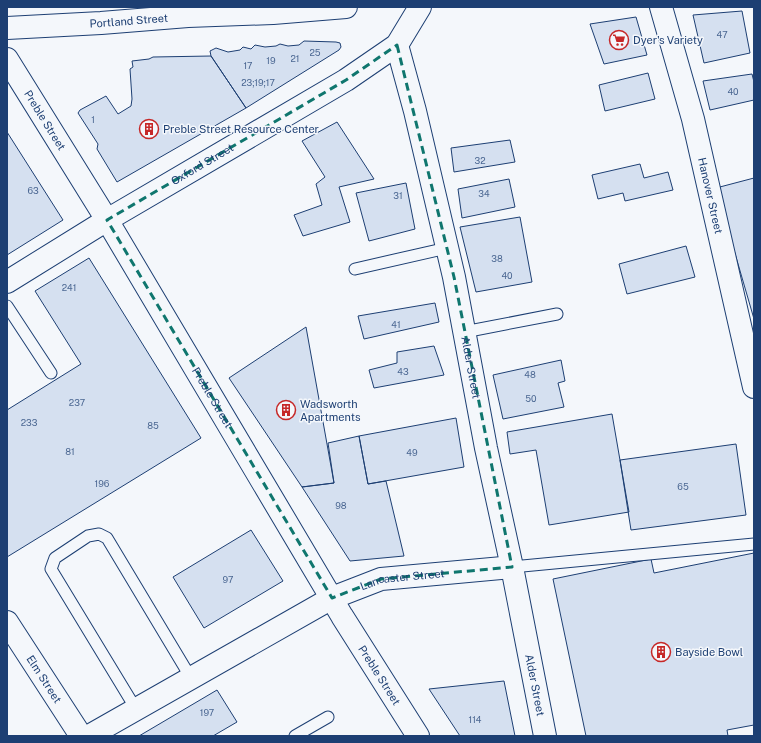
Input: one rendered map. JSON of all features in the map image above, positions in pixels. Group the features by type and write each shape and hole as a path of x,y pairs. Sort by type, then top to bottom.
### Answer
{"street":[{"name":"Portland Street","path":"7,28 101,23 130,14 188,16 346,7"},
{"path":"397,45 420,7"},
{"name":"Hanover Street","path":"660,7 693,119 754,387"},
{"name":"Oxford Street","path":"7,282 107,220 346,80 397,45"},
{"name":"Alder Street","path":"397,45 415,111 447,248 545,736"},
{"name":"Preble Street","path":"7,59 107,220 332,598 418,736"},
{"name":"Lancaster Street","path":"89,736 332,598 381,579 512,567"},
{"name":"Elm Street","path":"7,622 81,736"}],"lane":[{"path":"355,269 447,248"},
{"path":"7,306 51,374"},
{"path":"464,332 557,314"},
{"path":"136,709 51,569 55,558 88,536 99,534 107,538 191,678"},
{"name":"Lancaster Street","path":"512,567 754,544"},
{"path":"295,736 328,717"}],"highlighted area":[{"path":"397,45 454,277 512,567 381,579 332,598 107,220 346,80"}],"building":[{"path":"742,11 750,53 704,63 693,15"},
{"name":"Dyer's Variety","path":"636,17 647,55 604,64 590,24"},
{"path":"304,41 336,42 340,43 341,47 339,50 246,108 211,56 210,51 216,48 228,52 240,50 243,47 251,49 255,45 265,47 280,44 288,46 299,45"},
{"name":"Preble Street Resource Center","path":"211,56 246,108 117,182 97,149 98,144 78,113 80,110 106,96 118,114 131,106 130,69 133,67 132,61 149,59 153,57"},
{"path":"648,73 655,99 605,111 599,85"},
{"path":"752,74 754,82 754,100 710,110 703,81"},
{"path":"337,122 374,179 339,187 350,222 303,236 294,215 322,205 316,184 325,177 302,141"},
{"path":"7,132 63,220 7,255"},
{"path":"510,140 515,162 454,172 451,148"},
{"path":"640,164 644,178 668,172 673,190 625,201 623,193 598,199 592,175"},
{"path":"754,178 754,319 716,188"},
{"path":"509,179 515,207 462,218 458,189"},
{"path":"406,183 415,229 369,241 356,193"},
{"path":"520,217 532,282 476,292 460,227"},
{"path":"686,246 695,277 627,294 619,264"},
{"path":"89,258 201,438 7,557 7,410 81,364 35,291"},
{"path":"435,303 439,322 364,339 358,316"},
{"name":"Wadsworth Apartments","path":"306,327 334,483 302,487 229,378"},
{"path":"434,346 444,375 374,388 369,370 397,363 397,352"},
{"path":"561,360 565,381 558,383 564,407 503,419 493,375"},
{"path":"612,414 629,512 549,525 536,450 510,454 507,432"},
{"path":"456,418 464,467 368,484 359,436"},
{"path":"359,436 368,484 386,481 404,556 350,561 302,487 334,483 328,443"},
{"path":"736,444 746,515 631,530 620,460"},
{"path":"251,530 283,581 204,628 173,577"},
{"name":"Bayside Bowl","path":"754,553 754,725 727,730 728,736 586,736 553,579 651,559 654,573"},
{"path":"504,681 515,736 460,736 429,689"},
{"path":"217,690 237,722 213,736 139,736"}],"place":[{"name":"Dyer's Variety","path":"619,40"},
{"name":"Preble Street Resource Center","path":"149,129"},
{"name":"Wadsworth Apartments","path":"286,410"},
{"name":"Bayside Bowl","path":"661,652"}]}
